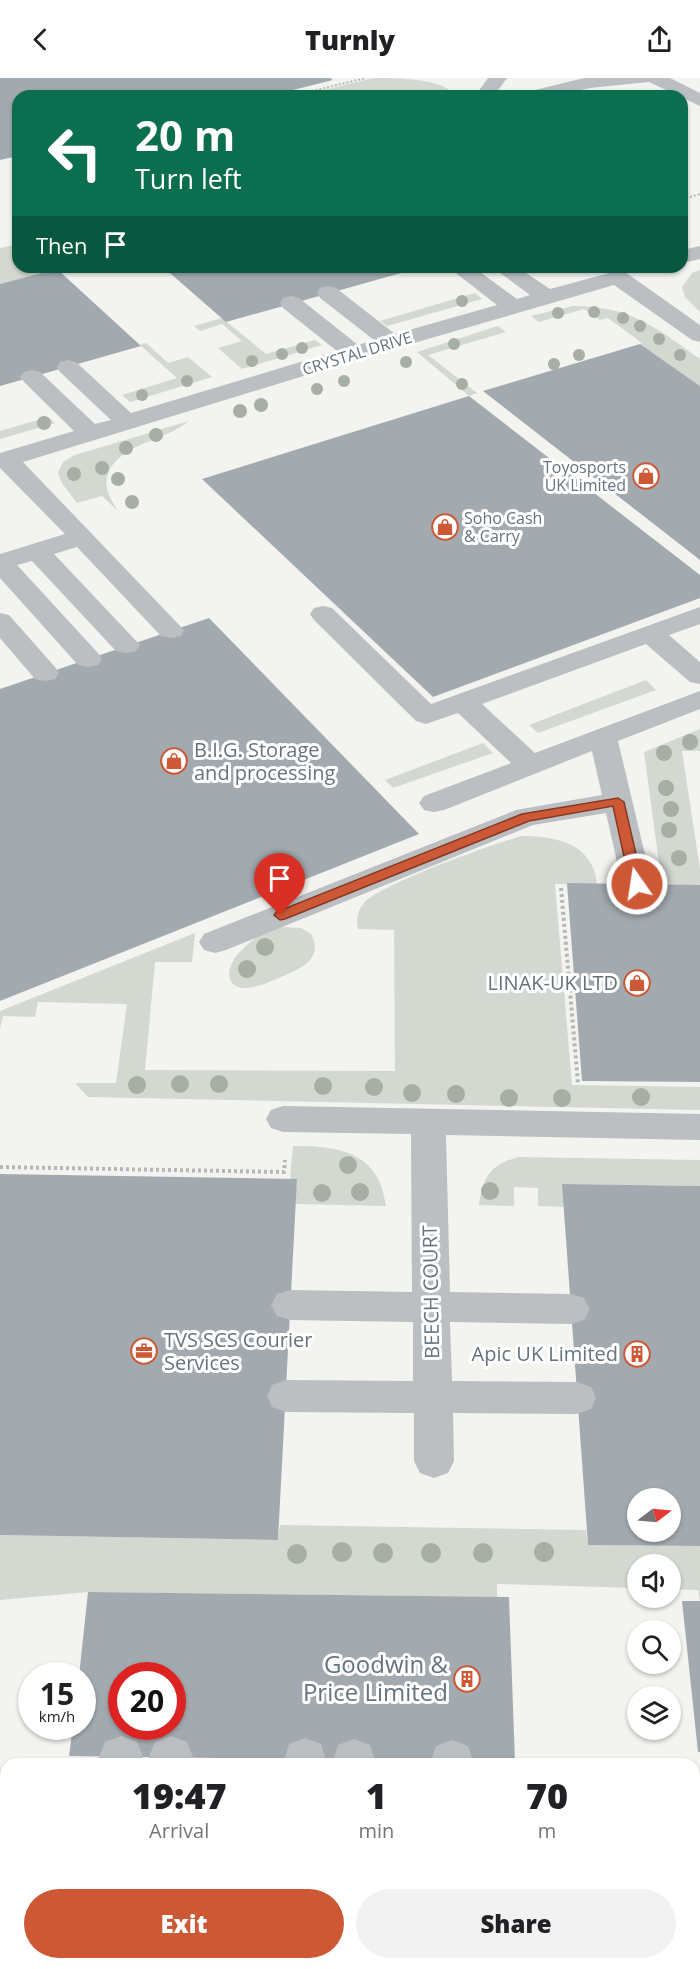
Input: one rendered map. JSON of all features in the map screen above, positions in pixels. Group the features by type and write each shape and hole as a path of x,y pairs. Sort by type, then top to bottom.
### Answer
{"street":[{"path":"489,90 498,78"},
{"path":"643,78 662,90"},
{"path":"558,90 590,82 643,78 674,90"},
{"path":"467,273 514,307"},
{"path":"512,273 546,297"},
{"name":"CRYSTAL DRIVE","path":"4,460 354,353 628,274 700,335"},
{"path":"328,293 391,342"},
{"path":"291,303 354,353"},
{"path":"68,367 127,422"},
{"path":"32,377 91,434"},
{"path":"4,460 171,630"},
{"path":"82,537 0,562 88,659"},
{"path":"37,550 126,645"},
{"path":"323,614 426,715 469,694 617,637 700,615"},
{"path":"0,621 45,673"},
{"path":"656,625 700,676"},
{"path":"469,694 530,765"},
{"path":"434,803 700,699"},
{"path":"603,737 637,884"},
{"path":"215,942 527,817 618,802"},
{"path":"284,1135 428,1123 700,1127"},
{"name":"BEECH COURT","path":"428,1123 434,1461"},
{"path":"290,1305 571,1309"},
{"path":"286,1396 577,1398"}],"path":[{"path":"317,90 366,78"},
{"path":"561,888 576,1083 588,1083"},
{"path":"0,1167 284,1172 284,1135"}],"shaded area":[{"path":"373,78 419,80 450,90 324,90"},
{"path":"12,245 12,273 43,273 0,284 0,248"},
{"path":"700,270 700,312 685,297 682,287 692,273"},
{"path":"475,293 482,299 387,326 380,321"},
{"path":"573,306 593,307 627,314 655,328 700,359 700,386 640,344 642,343 608,318 600,320 584,309 539,322 531,316"},
{"path":"222,318 266,354 315,340 322,345 242,369 218,348 242,341 222,324 200,331 194,326"},
{"path":"498,326 506,332 428,355 477,393 469,396 417,352"},
{"path":"146,343 168,363 188,357 212,377 130,402 122,395 177,378 140,345"},
{"path":"48,417 55,423 0,439 0,431"},
{"path":"189,421 172,432 138,446 119,459 112,467 108,476 107,488 117,510 102,496 77,503 62,483 58,473 63,462 75,455"},
{"path":"646,680 656,690 538,733 529,725"},
{"path":"700,729 700,751 682,751 700,869 700,885 662,885 644,752"},
{"path":"483,743 493,753 393,788 385,780"},
{"path":"522,836 560,841 581,851 594,870 597,884 555,884 572,1085 700,1087 700,1110 88,1097 75,1083 116,1083 127,1004 38,1002 35,1017 3,1016 0,1029 0,1011 195,933 192,962 155,962 145,1070 395,1071 394,930 358,929 357,919 360,909 374,895 414,876 487,847"},
{"path":"284,927 301,928 311,934 315,951 307,963 294,971 248,988 240,988 231,982 231,965 238,954 258,936"},
{"path":"293,1146 341,1151 366,1163 382,1188 386,1206 295,1204 297,1179 290,1179"},
{"path":"518,1157 700,1160 700,1186 563,1184 565,1207 538,1206 538,1188 514,1187 514,1206 479,1205 483,1187 494,1168"},
{"path":"280,1525 586,1530 588,1545 700,1546 700,1601 698,1590 681,1589 681,1554 627,1554 627,1588 497,1584 497,1597 88,1592 0,1600 0,1535 278,1540"}],"building":[{"path":"0,78 330,78 333,80 293,90 12,90 12,157 0,160"},
{"path":"42,273 61,273 141,346 0,386 0,284"},
{"path":"170,273 401,273 226,322"},
{"name":"Toyosports UK Limited","path":"640,344 700,386 700,560 483,391"},
{"name":"Soho Cash & Carry","path":"469,396 700,575 700,598 433,697 202,479"},
{"name":"B.I.G. Storage and processing","path":"209,618 419,834 0,1001 0,689"},
{"name":"LINAK-UK LTD","path":"567,883 700,885 700,1082 582,1081"},
{"name":"TVS SCS Courier Services","path":"0,1174 297,1179 278,1540 0,1535"},
{"name":"Apic UK Limited","path":"562,1184 700,1186 700,1546 588,1545"},
{"path":"88,1592 509,1597 515,1758 69,1756 71,1740 96,1740 96,1662 80,1662"},
{"path":"682,1601 700,1601 700,1752 698,1752"}],"place":[{"name":"Toyosports UK Limited","path":"646,476"},
{"name":"Soho Cash & Carry","path":"445,527"},
{"name":"B.I.G. Storage and processing","path":"174,761"},
{"name":"LINAK-UK LTD","path":"637,983"},
{"name":"TVS SCS Courier Services","path":"144,1351"},
{"name":"Apic UK Limited","path":"637,1354"},
{"name":"Goodwin & Price Limited","path":"467,1679"}],"route":[{"path":"280,915 527,817 618,802 637,884"}]}
